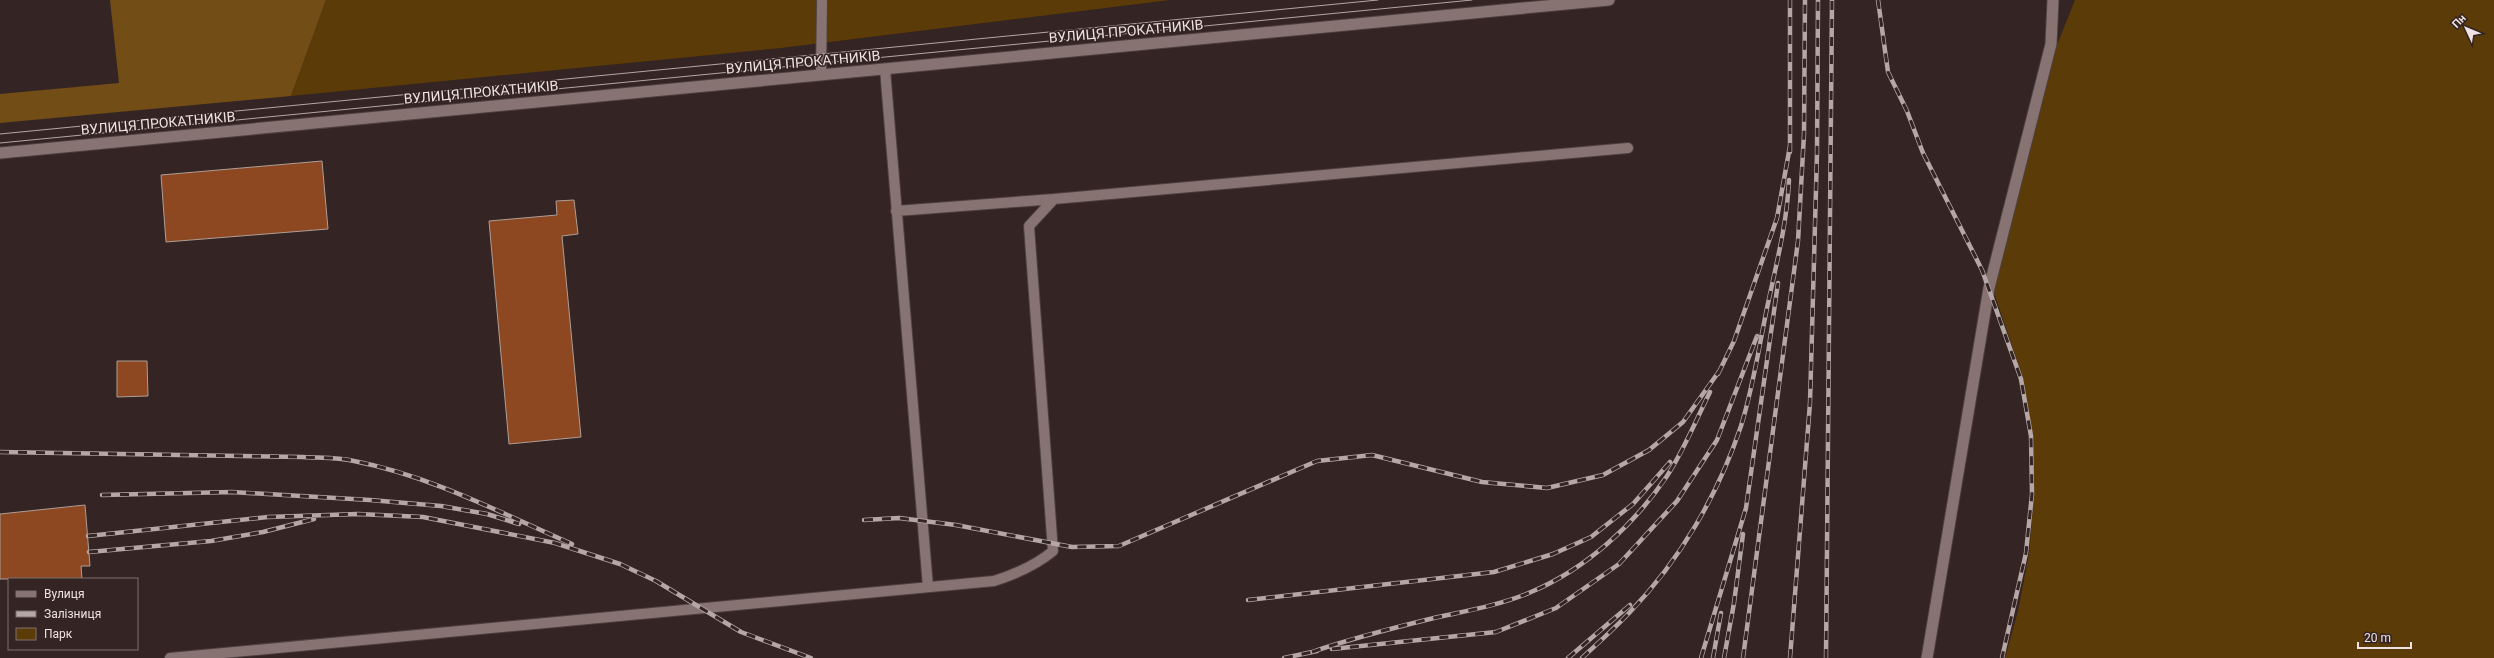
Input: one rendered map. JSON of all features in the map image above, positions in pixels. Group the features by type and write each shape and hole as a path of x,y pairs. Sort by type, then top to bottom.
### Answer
{"street":[{"name":"ВУЛИЦЯ ПРОКАТНИКІВ","path":"0,153 1609,0"},
{"path":"1927,658 1988,288 2051,44 2053,0"}],"lane":[{"path":"821,75 822,0"},
{"path":"885,69 928,587"},
{"path":"896,211 1054,199 1628,148"},
{"path":"170,658 994,581 1017,574 1038,563 1053,551 1029,226 1054,199"}],"green space":[{"path":"326,0 1170,0 781,48 291,96"},
{"path":"2075,0 2494,0 2494,658 2005,658 2018,611 2029,554 2034,493 2033,437 2023,378 1992,287 2057,45"}],"shaded area":[{"path":"110,0 326,0 291,96 0,123 0,94 119,83"}],"building":[{"path":"322,161 328,229 166,242 161,175"},
{"path":"574,200 578,234 562,236 581,437 509,444 489,221 557,215 556,201"},
{"path":"117,361 147,361 148,396 117,397"},
{"path":"85,505 90,566 81,566 82,578 0,579 0,514"}],"tram line":[{"path":"0,134 1378,0"},
{"path":"0,143 1472,0"}],"railway":[{"path":"1790,0 1790,152"},
{"path":"1743,658 1798,241 1804,134 1805,0"},
{"path":"1790,658 1810,403 1817,153 1818,0"},
{"path":"1826,658 1832,0"},
{"path":"1878,0 1888,72 1907,111 1923,153 1982,270 2021,379 2031,436 2032,494 2026,553 2002,658"},
{"path":"1718,374 1734,341 1777,218 1790,146"},
{"path":"1582,658 1630,612 1665,571 1696,525 1732,452 1741,426 1752,382 1784,228 1789,180"},
{"path":"1701,658 1746,508 1778,283"},
{"path":"1332,649 1496,632 1556,608 1619,564 1677,501 1717,440 1757,336"},
{"path":"864,520 899,518 956,525 1072,547 1119,546 1317,461 1372,455 1482,482 1547,488 1603,475 1649,450 1683,422 1720,370"},
{"path":"1312,652 1388,629 1508,601 1531,592 1571,571 1607,544 1640,512 1654,494 1679,456 1710,392"},
{"path":"0,452 303,457 348,460 411,476 465,496 572,544"},
{"path":"1248,600 1494,572 1553,554 1591,537 1633,504 1670,462"},
{"path":"102,495 232,492 370,500 441,506 487,514 519,524"},
{"path":"88,536 268,517 358,514 423,517 555,543 620,564 656,581 741,632 811,658"},
{"path":"89,552 211,541 263,532 314,519"},
{"path":"1724,658 1734,603 1743,534"},
{"path":"1568,658 1630,605"},
{"path":"1713,658 1721,613"},
{"path":"1284,658 1317,651"}]}
